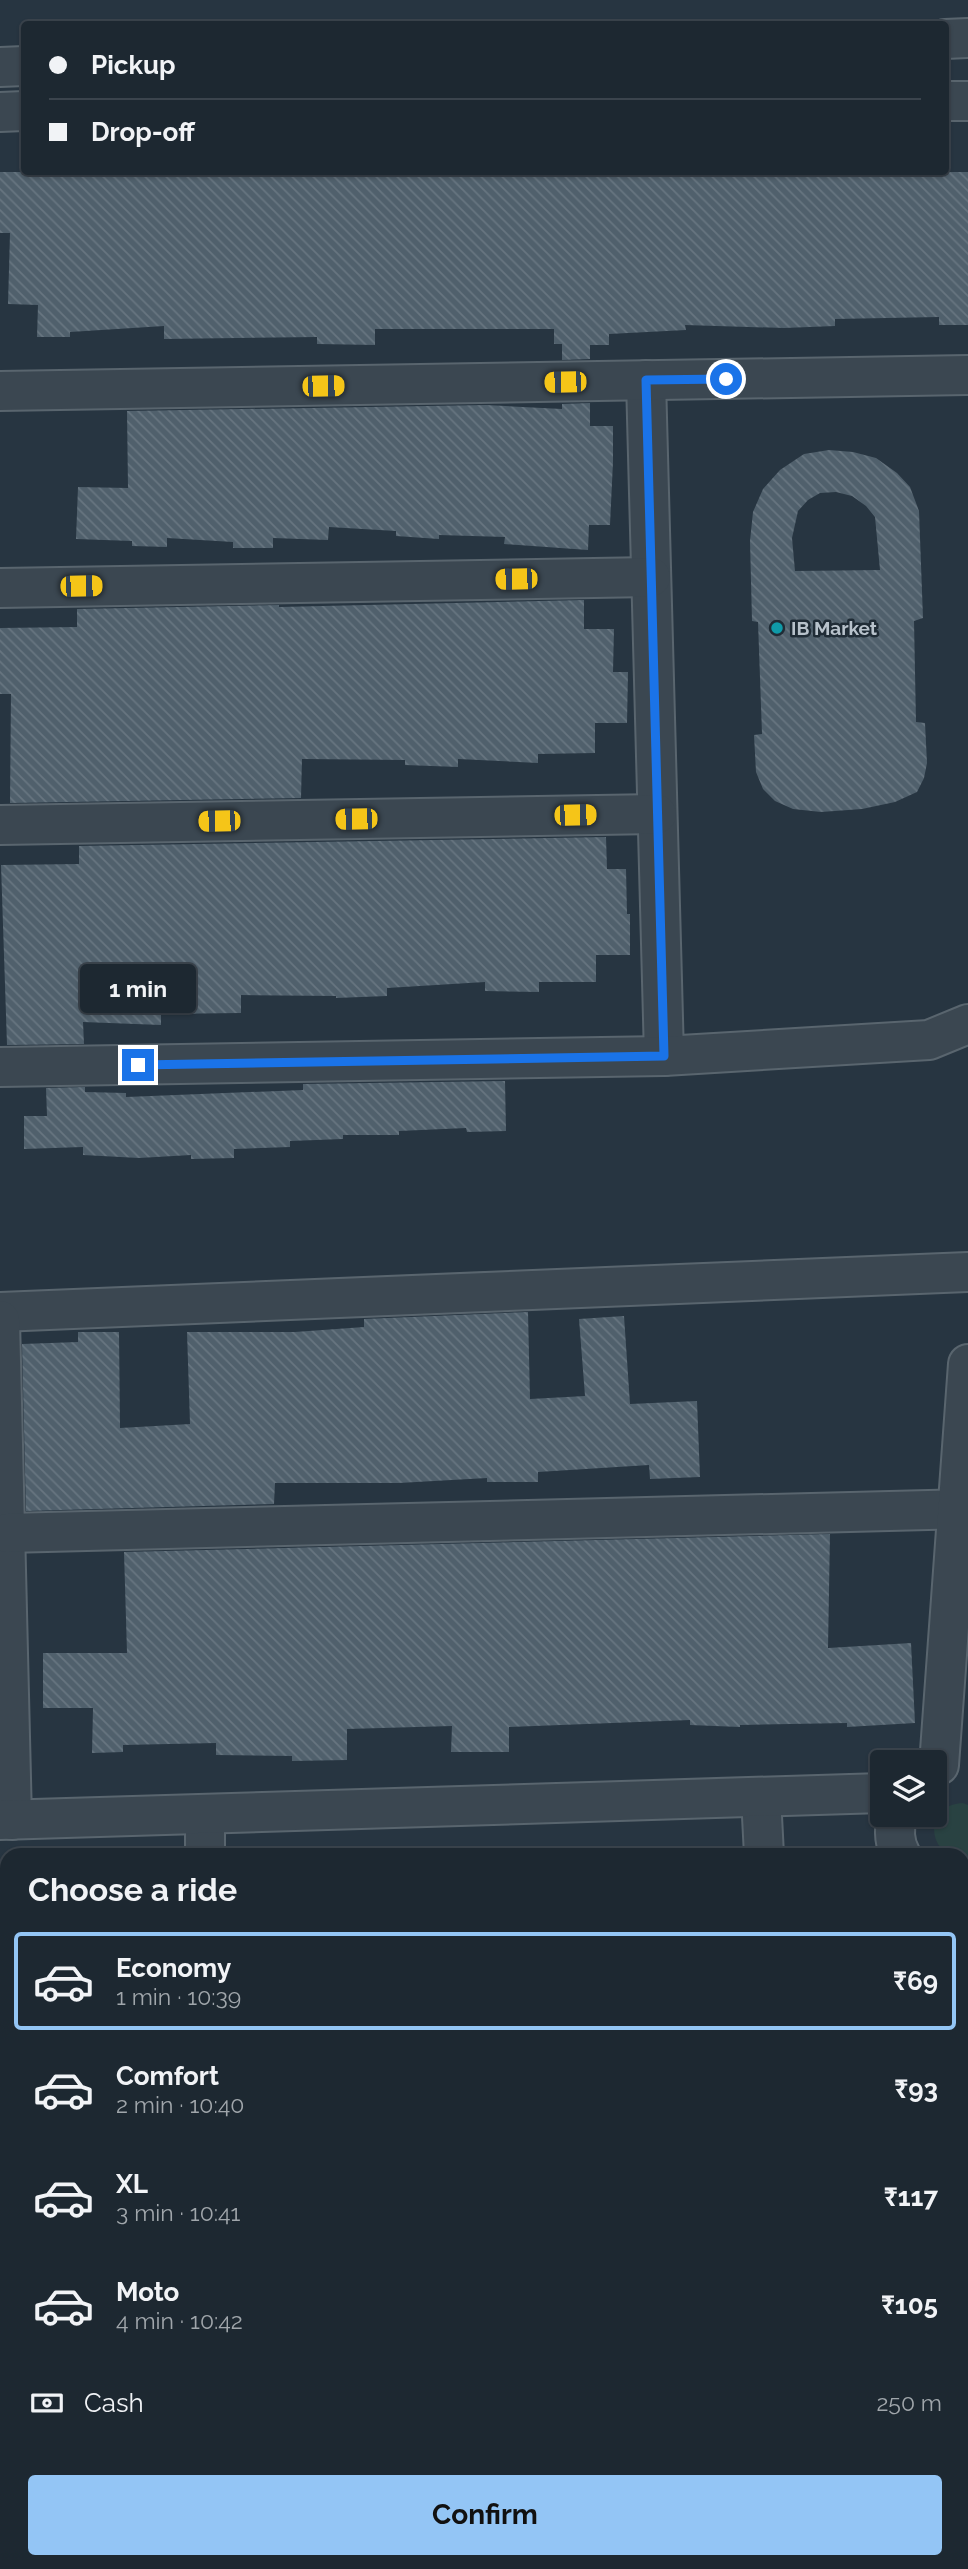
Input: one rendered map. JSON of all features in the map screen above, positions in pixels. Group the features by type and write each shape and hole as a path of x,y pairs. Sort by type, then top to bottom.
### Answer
{"street":[{"path":"949,39 968,38"},
{"path":"0,66 21,66"},
{"path":"949,101 968,101"},
{"path":"0,112 21,111"},
{"path":"0,391 968,375"},
{"path":"646,380 664,1056"},
{"path":"0,588 651,577"},
{"path":"0,825 657,814"},
{"path":"0,1067 664,1056 929,1040 968,1024"},
{"path":"0,1312 968,1272"},
{"path":"0,1320 7,1533 6,1820 870,1793"},
{"path":"947,1765 963,1509 968,1364"},
{"path":"7,1533 963,1509"},
{"path":"761,1797 764,1848"},
{"path":"205,1814 205,1848"},
{"path":"894,1827 898,1848"}],"green space":[{"path":"963,1803 968,1805 968,1848 942,1848 938,1843 935,1827 947,1827 947,1808"}],"building":[{"path":"0,172 21,172 21,175 949,175 949,172 968,172 968,325 939,325 939,317 835,319 835,326 784,328 685,325 686,330 609,334 609,345 590,345 590,359 562,360 562,344 554,344 554,329 375,329 375,345 317,344 317,337 164,339 164,326 70,332 70,337 37,337 38,305 8,304 10,233 0,233"},
{"path":"590,403 590,426 613,426 613,462 610,525 589,525 588,550 504,544 505,537 439,535 439,539 396,536 396,531 329,527 328,540 273,538 273,548 233,548 233,542 167,538 167,547 132,546 132,541 76,539 78,487 128,488 127,411 486,405 562,409 562,404"},
{"name":"IB Market","path":"829,450 876,458 897,473 910,487 919,511 923,618 914,621 916,722 925,723 927,763 917,792 895,802 862,809 821,812 793,809 775,801 763,789 756,772 754,735 762,734 758,622 752,621 750,541 753,512 763,489 780,470 804,454","holes":["836,492 852,496 875,517 880,570 795,571 792,538 798,511 808,500 820,493"]},
{"path":"584,600 584,629 614,629 613,672 628,672 627,723 595,723 595,753 538,754 538,763 458,759 458,767 405,765 405,760 302,759 301,798 10,803 11,694 0,694 0,628 77,627 77,609"},
{"path":"606,837 607,869 626,869 630,955 596,955 596,982 539,982 539,992 485,991 485,982 387,988 387,996 336,998 241,995 241,1013 161,1014 161,1025 83,1022 84,1044 7,1045 1,865 79,864 79,846"},
{"path":"505,1081 506,1131 467,1132 466,1128 399,1131 399,1135 343,1135 343,1139 290,1141 290,1147 234,1149 234,1158 191,1159 191,1155 139,1158 83,1155 83,1147 24,1149 24,1116 47,1116 46,1088 85,1087 85,1092 126,1093 126,1097 303,1090 303,1084"},
{"path":"528,1312 530,1399 585,1396 579,1319 624,1316 630,1404 697,1401 700,1477 650,1479 649,1465 538,1472 538,1482 487,1482 487,1478 399,1483 275,1483 274,1504 26,1511 22,1344 78,1342 78,1332 119,1332 120,1428 190,1424 187,1332 295,1332 364,1327 364,1319"},
{"path":"830,1534 828,1648 911,1643 915,1723 847,1727 847,1723 740,1727 690,1725 690,1720 509,1727 509,1752 451,1752 452,1726 347,1729 347,1760 292,1761 292,1756 216,1755 216,1743 123,1745 123,1752 92,1753 93,1708 43,1708 43,1653 127,1653 124,1552"}],"place":[{"name":"IB Market","path":"777,628"}],"route":[{"path":"138,1065 664,1056 646,380 726,379"}]}
